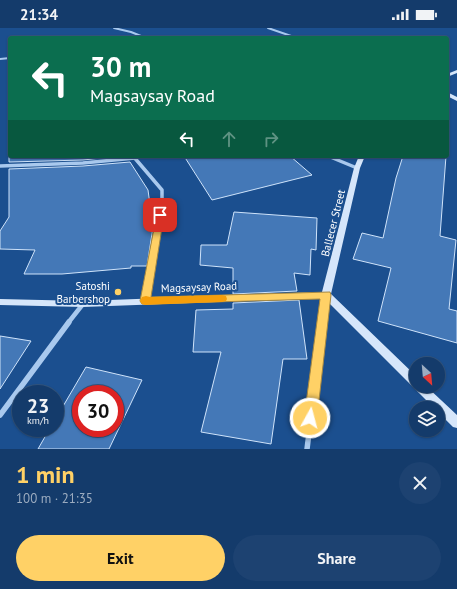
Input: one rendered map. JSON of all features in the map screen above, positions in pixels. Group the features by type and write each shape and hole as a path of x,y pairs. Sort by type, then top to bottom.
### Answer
{"street":[{"path":"114,28 141,36"},
{"path":"268,28 291,36"},
{"path":"0,166 90,162 125,158"},
{"path":"135,158 162,190 162,201 145,301"},
{"path":"333,158 357,168"},
{"name":"Ballecer Street","path":"326,295 357,168 361,158"},
{"path":"326,295 409,376"},
{"path":"307,449 326,295"},
{"name":"Magsaysay Road","path":"0,302 83,304 326,295"},
{"path":"0,415 83,304"},
{"path":"426,393 457,423"}],"building":[{"path":"9,158 102,158 83,160 9,162"},
{"path":"185,158 292,158 312,175 212,200"},
{"path":"402,158 446,158 440,236 456,240 449,309 457,311 457,343 378,321 391,268 353,259 362,233 383,238 396,178"},
{"path":"130,162 148,190 153,227 147,266 131,266 131,268 62,274 24,274 35,250 0,249 0,231 9,217 9,169 83,166"},
{"path":"234,212 317,218 316,250 311,249 310,275 294,273 297,291 233,294 233,268 200,265 201,245 227,245"},
{"path":"299,300 307,359 283,359 271,444 201,432 221,352 193,352 196,310 233,309 233,303"},
{"path":"0,336 31,341 0,389"},
{"path":"86,367 142,380 124,418 124,385 75,385"},
{"path":"72,391 72,437 115,437 109,449 38,449 45,437 64,437 64,405"}],"slow traffic":[{"path":"146,300 145,301 222,299"}],"place":[{"name":"Satoshi Barbershop","path":"118,292"}],"route":[{"path":"160,215 145,301 326,295 310,418"}]}
